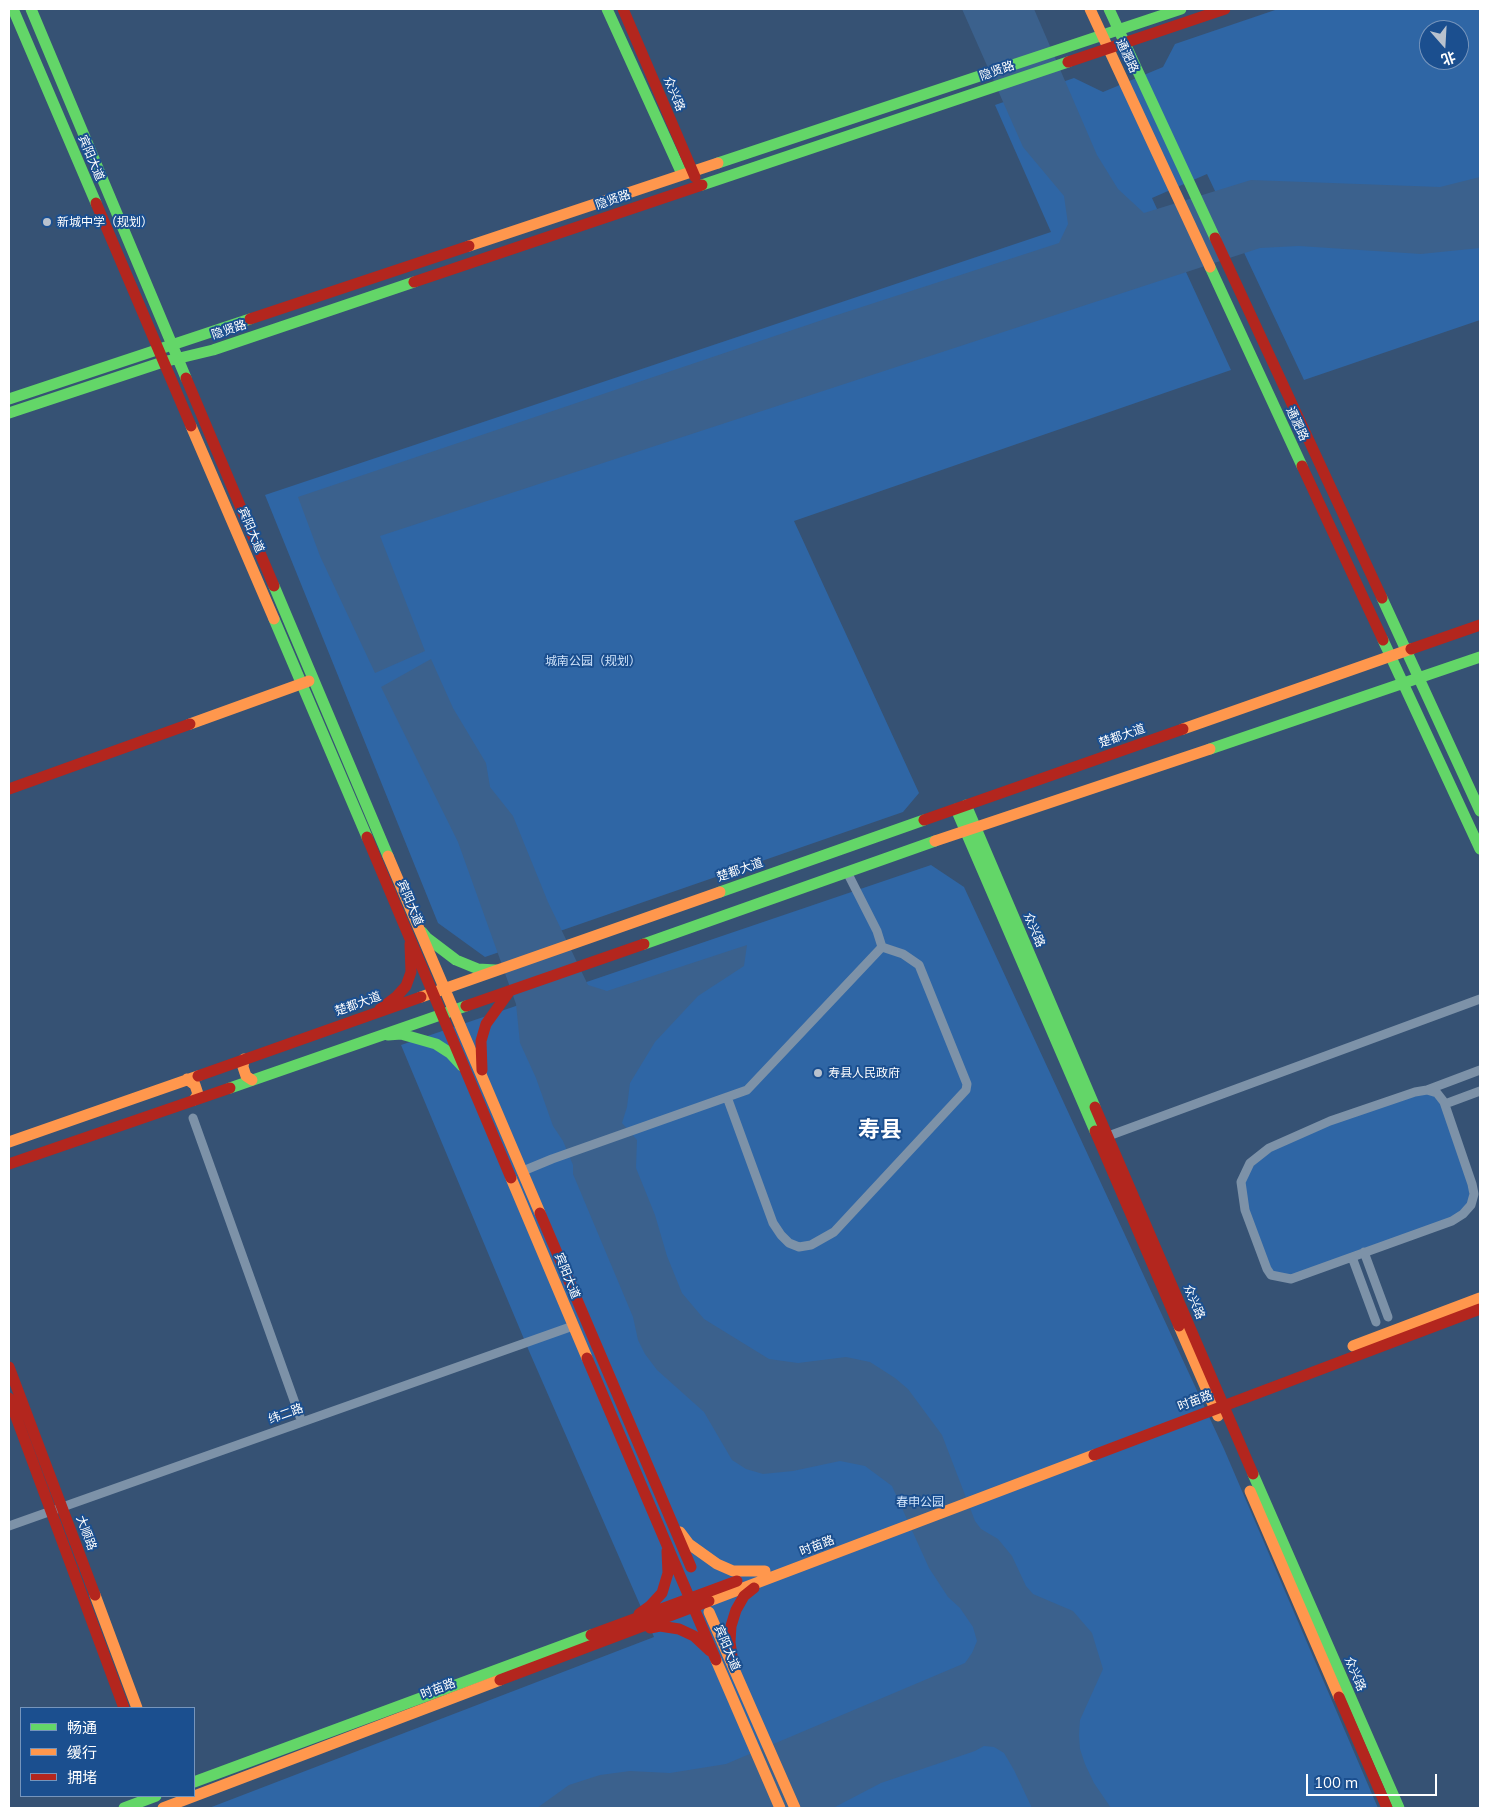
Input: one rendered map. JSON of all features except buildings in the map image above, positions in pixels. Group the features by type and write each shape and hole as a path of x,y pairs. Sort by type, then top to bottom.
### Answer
{"main road":[{"name":"宾阳大道","path":"13,9 662,1531 698,1594 734,1667 795,1808"},
{"name":"宾阳大道","path":"32,9 418,928 483,1076 670,1520 698,1594 721,1670 780,1808"},
{"name":"众兴路","path":"607,9 687,173 700,188"},
{"name":"众兴路","path":"623,9 687,173"},
{"name":"通淝路","path":"1090,9 1480,849"},
{"name":"通淝路","path":"1108,9 1480,811"},
{"name":"隐贤路","path":"9,399 1181,9"},
{"name":"隐贤路","path":"9,413 164,362 213,350 700,188 1225,9"},
{"name":"楚都大道","path":"9,1142 1480,625"},
{"path":"9,1164 595,962 965,830 1419,679 1480,656"},
{"path":"9,789 314,679"},
{"name":"众兴路","path":"961,807 965,830 1104,1138"},
{"name":"众兴路","path":"961,807 1218,1400 1399,1808"},
{"path":"418,928 427,938 456,960 478,969 498,969"},
{"path":"372,1014 389,1004 406,986 411,972 411,950 408,933"},
{"path":"483,1076 480,1060 481,1041 486,1024 494,1010 511,991"},
{"path":"382,1035 401,1034 436,1044 450,1053 470,1078"},
{"path":"244,1059 242,1067 246,1076 252,1080"},
{"path":"187,1079 194,1085 198,1094 194,1100"},
{"name":"时苗路","path":"195,1795 628,1627 698,1594 765,1576 1480,1298"},
{"name":"时苗路","path":"1218,1400 1480,1309"},
{"name":"大顺路","path":"9,1367 124,1707"},
{"name":"大顺路","path":"9,1398 137,1707"},
{"name":"众兴路","path":"1218,1400 1387,1808"},
{"path":"670,1520 690,1544 716,1564 733,1571 765,1576"},
{"path":"628,1627 662,1593 668,1573 668,1555 662,1531"},
{"path":"734,1667 730,1642 731,1626 736,1610 744,1596 765,1576"},
{"path":"628,1627 660,1626 679,1629 694,1636 705,1645 721,1670"},
{"name":"时苗路","path":"195,1782 628,1627"},
{"path":"124,1808 153,1797"},
{"path":"157,1797 168,1805"},
{"name":"时苗路","path":"168,1805 189,1797"}],"street":[{"path":"847,872 877,931 882,947"},
{"path":"523,1171 746,1090 882,947"},
{"path":"727,1097 773,1223 781,1235 789,1243 799,1247 811,1245 834,1232 966,1090 966,1076 919,965 903,954 882,947"},
{"path":"1104,1138 1480,1000"},
{"path":"1427,1090 1437,1093 1445,1104 1472,1184 1474,1194 1471,1205 1464,1214 1452,1221 1291,1279 1271,1275 1244,1210 1241,1182 1250,1163 1270,1148 1330,1121 1415,1092 1427,1090 1480,1070"},
{"path":"1445,1104 1480,1091"},
{"path":"193,1118 300,1417"},
{"path":"1364,1252 1388,1317"},
{"path":"1352,1257 1376,1322"},
{"name":"纬二路","path":"9,1526 573,1326"}],"green space":[{"name":"城南公园（规划）","path":"1278,9 1480,9 1480,320 1304,380 1207,174 1152,198 1231,370 794,521 919,793 903,812 485,957 438,923 265,495 1051,232 995,105 1074,78 1103,92 1163,67 1175,44"},
{"name":"春申公园","path":"931,865 964,887 1224,1449 1378,1808 209,1808 654,1637 529,1351 401,1045"},
{"path":"1428,1093 1437,1096 1442,1105 1470,1185 1469,1205 1452,1219 1292,1276 1274,1273 1270,1269 1248,1209 1244,1183 1253,1164 1272,1149 1330,1123 1414,1094"}],"shaded area":[{"path":"962,9 1034,9 1097,155 1118,189 1144,213 1251,180 1440,187 1480,177 1480,248 1421,254 1299,246 1260,248 380,536 425,651 375,673 320,556 298,497 834,316 1059,243 1068,224 1064,196 1023,147"},
{"path":"431,659 453,708 486,763 490,787 513,816 548,902 588,985 607,991 747,945 744,966 698,996 655,1042 630,1083 627,1107 622,1123 637,1140 636,1168 655,1215 667,1256 682,1293 704,1319 769,1359 798,1363 846,1357 870,1362 908,1389 942,1435 975,1521 981,1529 998,1539 1012,1556 1026,1586 1033,1594 1073,1611 1092,1633 1103,1669 1080,1720 1080,1749 1094,1783 1111,1808 1032,1808 1004,1753 994,1747 984,1746 975,1751 881,1783 833,1808 537,1808 569,1785 600,1775 630,1771 670,1773 726,1764 965,1663 977,1641 973,1627 960,1608 948,1597 929,1568 892,1486 865,1466 840,1461 793,1471 763,1474 746,1469 732,1460 704,1412 657,1370 645,1354 638,1340 633,1317 573,1174 573,1165 563,1141 553,1126 536,1078 520,1043 516,1004 458,842 381,687"}],"traffic: fast":[{"path":"13,9 96,203"},
{"path":"31,9 186,378"},
{"path":"607,9 682,174"},
{"path":"1109,9 1215,238"},
{"path":"718,163 1181,9"},
{"path":"702,185 1068,62"},
{"path":"1210,267 1302,466"},
{"path":"9,413 163,362 213,350 414,282"},
{"path":"9,399 250,319"},
{"path":"274,586 388,856"},
{"path":"1382,598 1480,811"},
{"path":"274,619 367,837"},
{"path":"1383,640 1480,849"},
{"path":"1210,749 1480,657"},
{"path":"966,805 1095,1107"},
{"path":"956,809 1095,1131"},
{"path":"720,892 924,820"},
{"path":"644,944 935,841"},
{"path":"422,932 456,960 478,969 496,970"},
{"path":"230,1088 466,1006"},
{"path":"388,1035 401,1034 436,1044 450,1053 462,1066"},
{"path":"1253,1474 1399,1808"},
{"path":"195,1782 591,1635"},
{"path":"124,1808 153,1797"}],"traffic: slow":[{"path":"1090,9 1210,267"},
{"path":"469,246 718,163"},
{"path":"191,426 274,619"},
{"path":"1183,729 1411,649"},
{"path":"190,724 309,681"},
{"path":"935,841 1210,749"},
{"path":"388,856 540,1213"},
{"path":"421,997 720,892"},
{"path":"244,1059 243,1067 246,1076 252,1080"},
{"path":"9,1142 198,1076"},
{"path":"187,1079 195,1085 198,1094 194,1100"},
{"path":"511,1178 587,1358"},
{"path":"1353,1346 1480,1298"},
{"path":"1179,1326 1218,1416"},
{"path":"709,1601 1094,1455"},
{"path":"1250,1491 1339,1697"},
{"path":"680,1532 689,1544 717,1564 733,1571 765,1571"},
{"path":"95,1595 137,1707"},
{"path":"709,1612 795,1808"},
{"path":"716,1660 780,1808"},
{"path":"195,1796 500,1680"},
{"path":"163,1808 192,1797"}],"traffic: jam":[{"path":"623,9 695,177"},
{"path":"1068,62 1225,9"},
{"path":"414,282 702,185"},
{"path":"96,203 191,426"},
{"path":"1215,238 1382,598"},
{"path":"250,319 469,246"},
{"path":"186,378 274,586"},
{"path":"1302,466 1383,640"},
{"path":"1411,649 1480,625"},
{"path":"9,789 190,724"},
{"path":"924,820 1183,729"},
{"path":"367,837 511,1178"},
{"path":"380,1009 397,996 406,986 411,972 410,944"},
{"path":"466,1006 644,944"},
{"path":"482,1070 481,1041 486,1024 509,992"},
{"path":"198,1076 421,997"},
{"path":"9,1164 230,1088"},
{"path":"1095,1107 1253,1474"},
{"path":"1095,1131 1179,1326"},
{"path":"540,1213 691,1567"},
{"path":"1094,1455 1480,1309"},
{"path":"587,1358 716,1660"},
{"path":"9,1367 95,1595"},
{"path":"9,1398 124,1707"},
{"path":"639,1614 650,1606 662,1593 668,1573 667,1551"},
{"path":"591,1635 737,1581"},
{"path":"732,1656 730,1642 731,1626 736,1610 744,1596 754,1588"},
{"path":"500,1680 709,1601"},
{"path":"650,1628 660,1626 679,1629 694,1636 710,1651"},
{"path":"1339,1697 1387,1808"}],"place":[{"name":"新城中学（规划）","path":"47,222"},
{"name":"寿县人民政府","path":"818,1073"}],"district":[{"name":"寿县","path":"880,1130"}]}
